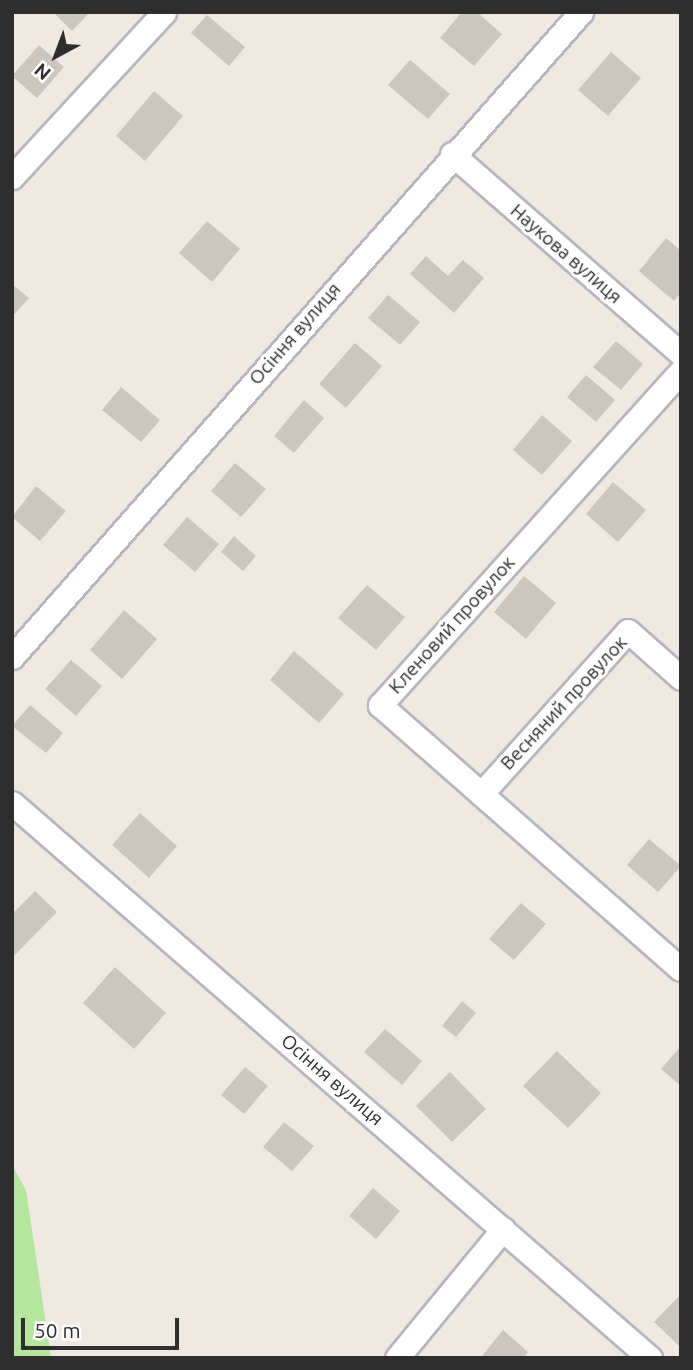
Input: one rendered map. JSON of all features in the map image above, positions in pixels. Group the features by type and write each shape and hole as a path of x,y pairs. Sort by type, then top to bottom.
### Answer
{"street":[{"path":"12,177 163,12"},
{"name":"Осіння вулиця","path":"12,657 452,154 581,12"},
{"name":"Наукова вулиця","path":"452,154 681,354"},
{"name":"Кленовий провулок","path":"681,371 380,705 681,970"},
{"name":"Весняний провулок","path":"481,794 628,631 681,678"},
{"name":"Осіння вулиця","path":"12,803 650,1358"},
{"path":"397,1358 503,1229"}],"green space":[{"path":"12,1165 26,1190 51,1358 12,1358"}],"building":[{"path":"53,12 90,12 72,31"},
{"path":"462,12 477,12 502,34 474,66 440,38"},
{"path":"207,15 245,47 229,66 191,33"},
{"path":"39,45 64,67 37,98 12,76"},
{"path":"611,52 641,78 608,116 578,90"},
{"path":"410,60 450,94 428,119 388,85"},
{"path":"154,91 183,116 145,161 116,136"},
{"path":"207,221 240,249 212,282 179,253"},
{"path":"666,238 681,251 681,292 674,301 639,271"},
{"path":"426,256 448,276 463,260 484,278 454,313 410,274"},
{"path":"12,284 29,298 12,317"},
{"path":"388,295 420,322 400,345 368,318"},
{"path":"616,341 643,364 621,390 593,367"},
{"path":"355,343 382,366 346,408 319,384"},
{"path":"586,375 615,400 596,422 567,397"},
{"path":"121,387 160,420 141,442 102,410"},
{"path":"304,400 324,418 294,453 274,436"},
{"path":"542,415 572,441 542,475 513,450"},
{"path":"235,463 266,489 241,517 211,491"},
{"path":"613,482 646,510 618,542 586,514"},
{"path":"36,486 66,511 40,541 12,517"},
{"path":"187,517 219,544 195,572 163,545"},
{"path":"234,536 256,556 243,571 221,552"},
{"path":"524,576 556,603 526,639 494,612"},
{"path":"367,585 405,617 376,650 338,618"},
{"path":"124,610 157,639 122,679 90,650"},
{"path":"294,651 344,694 319,723 270,680"},
{"path":"71,660 102,686 76,716 45,689"},
{"path":"30,705 63,733 46,753 12,726"},
{"path":"140,813 177,846 149,878 112,845"},
{"path":"649,839 681,866 658,892 627,865"},
{"path":"35,891 57,912 12,958 12,914"},
{"path":"521,903 546,924 514,960 489,939"},
{"path":"115,967 166,1013 134,1049 83,1003"},
{"path":"462,1001 476,1013 456,1037 442,1026"},
{"path":"385,1029 422,1061 402,1085 364,1052"},
{"path":"681,1046 681,1086 661,1069"},
{"path":"557,1051 601,1093 568,1128 523,1086"},
{"path":"245,1067 268,1086 244,1114 221,1095"},
{"path":"450,1072 486,1109 452,1142 416,1106"},
{"path":"284,1122 314,1146 292,1171 263,1147"},
{"path":"373,1188 400,1211 376,1239 349,1216"},
{"path":"681,1294 681,1348 654,1322"},
{"path":"503,1330 528,1352 523,1358 482,1356"}]}
